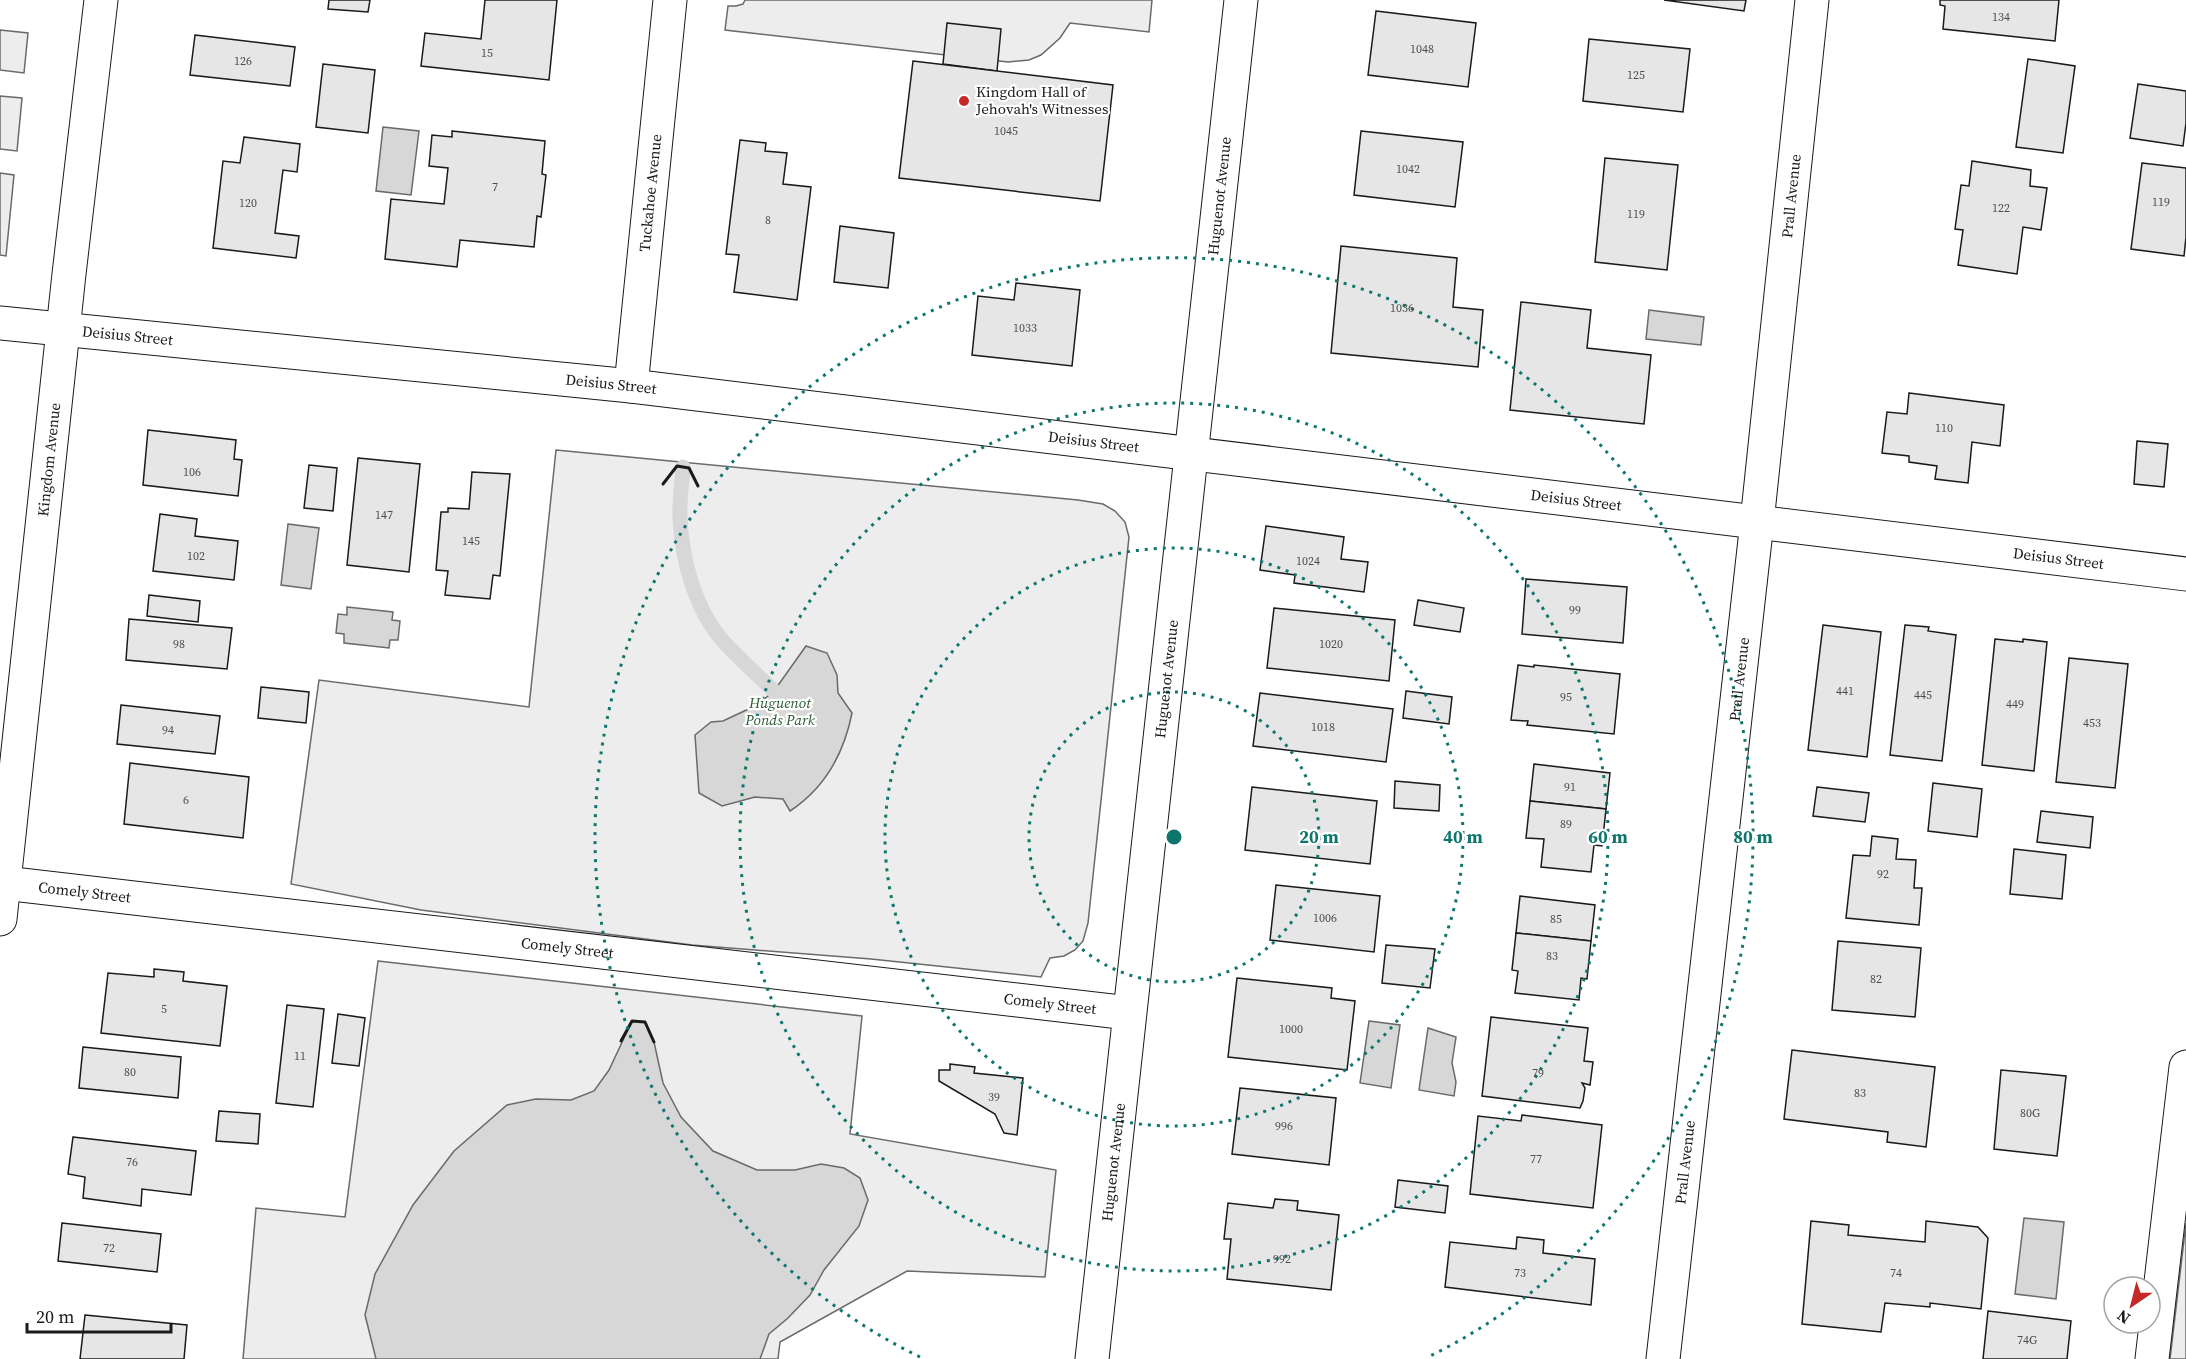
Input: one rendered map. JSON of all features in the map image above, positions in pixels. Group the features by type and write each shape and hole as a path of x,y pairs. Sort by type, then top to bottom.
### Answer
{"street":[{"name":"Kingdom Avenue","path":"0,919 63,329 101,0"},
{"name":"Tuckahoe Avenue","path":"631,386 670,0"},
{"name":"Huguenot Avenue","path":"1092,1359 1241,0"},
{"name":"Prall Avenue","path":"1663,1359 1812,0"},
{"name":"Deisius Street","path":"0,322 631,386 2186,574"},
{"name":"Comely Street","path":"4,883 1129,1013"},
{"path":"2152,1359 2186,1067"}],"shaded area":[{"path":"745,0 1152,0 1149,32 1070,23 1060,38 1041,55 1029,60 1008,62 725,30 728,6 743,4"},
{"path":"0,30 28,33 24,73 0,70"},
{"path":"0,96 22,98 17,151 0,149"},
{"path":"383,127 419,131 411,195 376,191"},
{"path":"0,173 14,175 6,256 0,255"},
{"path":"1649,310 1704,317 1701,345 1646,339"},
{"name":"Huguenot Ponds Park","path":"556,450 1078,500 1103,504 1115,511 1125,522 1129,537 1088,923 1083,941 1075,950 1064,956 1050,958 1041,977 871,959 692,945 421,910 291,884 319,680 529,707"},
{"path":"288,524 319,528 311,589 281,585"},
{"path":"347,607 393,612 392,620 400,621 398,640 390,640 389,648 344,643 344,634 336,633 338,614 347,615"},
{"path":"806,646 827,653 837,675 838,693 852,713 838,756 823,780 813,792 790,811 783,799 755,797 722,806 699,793 695,735 711,722 723,721 757,705 774,691"},
{"path":"378,961 862,1016 850,1134 1056,1170 1045,1277 907,1271 780,1342 778,1359 243,1359 256,1208 345,1217"},
{"path":"632,1021 645,1022 654,1042 663,1083 681,1117 713,1151 757,1170 795,1170 821,1164 844,1168 860,1178 868,1200 859,1226 824,1270 810,1295 769,1334 760,1359 376,1359 365,1315 375,1274 413,1205 454,1151 507,1105 536,1099 571,1100 594,1091 609,1070"},
{"path":"1369,1021 1400,1025 1391,1088 1360,1083"},
{"path":"1428,1028 1456,1037 1452,1063 1456,1082 1454,1096 1419,1090"},
{"path":"2024,1218 2064,1222 2056,1299 2015,1294"},
{"path":"2186,1223 2186,1359 2170,1359"}],"building":[{"path":"329,0 370,0 368,12 328,9"},
{"path":"485,0 557,0 549,80 421,66 425,33 481,39"},
{"path":"1664,0 1746,0 1744,11"},
{"path":"1940,0 2059,0 2055,41 1943,29 1945,6 1940,5"},
{"path":"1376,11 1476,23 1468,87 1368,75"},
{"path":"947,23 1001,29 997,71 943,64"},
{"path":"195,35 295,47 290,86 190,75"},
{"path":"1589,39 1690,49 1683,112 1583,101"},
{"path":"2028,59 2075,66 2063,153 2016,147"},
{"path":"913,61 1113,85 1100,201 899,178"},
{"path":"323,64 375,70 368,133 316,127"},
{"path":"2138,84 2186,91 2183,146 2130,138"},
{"path":"452,131 545,141 542,174 546,175 541,217 537,216 534,247 460,240 457,267 385,259 391,199 444,204 448,168 429,166 432,135 452,137"},
{"path":"1361,131 1463,142 1455,207 1354,195"},
{"path":"244,137 300,144 297,172 283,170 275,233 299,236 296,258 213,248 223,161 240,163"},
{"path":"740,140 766,143 765,151 787,153 783,184 811,187 797,300 734,292 739,255 726,254"},
{"path":"1605,158 1678,165 1667,270 1595,262"},
{"path":"1972,161 2031,170 2030,186 2047,188 2041,230 2023,227 2017,274 1958,265 1963,230 1955,229 1961,185 1969,186"},
{"path":"2142,163 2186,168 2184,256 2131,249"},
{"path":"840,226 894,233 888,288 834,282"},
{"path":"1341,246 1457,258 1453,307 1483,310 1478,367 1331,353"},
{"path":"1016,283 1080,290 1072,366 972,355 978,296 1014,300"},
{"path":"1521,302 1591,310 1587,348 1651,355 1644,424 1510,410"},
{"path":"1909,393 2004,405 2000,446 1972,442 1968,483 1935,479 1937,466 1909,462 1909,456 1882,453 1887,412 1907,414"},
{"path":"148,430 236,440 234,459 242,460 238,496 143,485"},
{"path":"2137,441 2168,444 2164,487 2134,484"},
{"path":"358,458 420,464 409,572 347,565"},
{"path":"309,465 337,468 333,511 304,508"},
{"path":"472,472 510,474 500,576 493,575 490,599 445,595 448,571 436,570 441,512 448,512 448,508 469,509"},
{"path":"160,514 197,519 195,536 238,541 234,580 153,571"},
{"path":"1266,526 1344,537 1341,559 1368,562 1364,592 1294,583 1295,575 1260,570"},
{"path":"1526,579 1627,587 1623,643 1522,634"},
{"path":"149,595 200,601 198,622 147,616"},
{"path":"1418,600 1464,608 1460,632 1414,625"},
{"path":"1274,608 1395,620 1389,681 1267,668"},
{"path":"129,619 232,628 227,669 126,660"},
{"path":"1823,625 1881,632 1867,757 1808,750"},
{"path":"1905,625 1929,627 1928,631 1956,635 1942,761 1890,755"},
{"path":"1995,639 2047,642 2034,771 1982,765"},
{"path":"2069,658 2128,664 2115,788 2056,782"},
{"path":"1518,665 1620,674 1614,734 1527,725 1528,721 1511,720"},
{"path":"261,687 309,692 306,723 258,718"},
{"path":"1406,691 1452,697 1449,724 1403,718"},
{"path":"1260,693 1393,709 1386,762 1253,746"},
{"path":"121,705 220,716 215,754 117,744"},
{"path":"130,763 249,777 243,838 124,824"},
{"path":"1534,764 1610,773 1606,809 1530,801"},
{"path":"1395,781 1440,785 1439,811 1394,808"},
{"path":"1933,783 1982,789 1977,837 1928,831"},
{"path":"1252,787 1377,801 1370,864 1245,850"},
{"path":"1817,787 1869,793 1865,822 1813,816"},
{"path":"1530,801 1606,809 1602,846 1594,845 1591,872 1541,867 1544,839 1526,838"},
{"path":"2041,811 2093,817 2090,848 2037,842"},
{"path":"1872,836 1898,839 1896,859 1916,860 1914,888 1922,888 1919,925 1846,918 1853,855 1870,856"},
{"path":"2014,849 2066,855 2062,899 2010,894"},
{"path":"1276,885 1380,896 1374,952 1270,940"},
{"path":"1520,896 1595,905 1591,941 1516,933"},
{"path":"1516,933 1591,941 1587,979 1581,978 1579,1000 1515,993 1518,971 1512,970"},
{"path":"1838,941 1921,948 1915,1017 1832,1010"},
{"path":"1386,945 1435,949 1430,988 1382,983"},
{"path":"154,969 184,972 183,981 227,986 220,1046 101,1033 108,973 154,977"},
{"path":"1237,978 1332,988 1331,998 1355,1001 1347,1070 1228,1057"},
{"path":"287,1005 324,1009 313,1107 276,1103"},
{"path":"338,1014 365,1018 359,1066 332,1063"},
{"path":"1491,1017 1588,1028 1584,1061 1593,1062 1590,1085 1582,1083 1585,1088 1580,1108 1482,1096"},
{"path":"83,1047 181,1057 178,1098 79,1088"},
{"path":"1792,1050 1935,1067 1926,1147 1887,1142 1888,1132 1784,1119"},
{"path":"950,1064 975,1067 974,1073 1023,1078 1017,1135 1004,1133 995,1114 939,1081 939,1070 950,1070"},
{"path":"2001,1070 2066,1076 2057,1156 1994,1149"},
{"path":"1240,1088 1336,1098 1329,1165 1232,1154"},
{"path":"219,1111 260,1114 258,1144 216,1141"},
{"path":"1522,1115 1602,1125 1593,1208 1470,1194 1478,1116 1521,1121"},
{"path":"73,1137 196,1151 191,1195 142,1189 141,1206 83,1198 85,1177 68,1174"},
{"path":"1398,1180 1448,1186 1445,1213 1395,1207"},
{"path":"1275,1199 1298,1201 1297,1210 1339,1215 1331,1290 1227,1279 1231,1239 1224,1239 1228,1203 1273,1208"},
{"path":"1811,1221 1849,1225 1848,1235 1925,1242 1926,1221 1978,1227 1988,1238 1981,1309 1930,1303 1930,1307 1885,1303 1881,1332 1802,1324"},
{"path":"62,1223 161,1234 157,1272 58,1261"},
{"path":"1517,1237 1544,1240 1543,1253 1595,1259 1591,1305 1445,1287 1450,1242 1516,1249"},
{"path":"1988,1311 2071,1321 2067,1359 1983,1359"},
{"path":"85,1315 187,1325 184,1359 80,1359"}],"waterway":[{"path":"683,467 680,505 681,534 687,567 698,600 705,615 724,642 774,691"}],"wall":[{"path":"663,484 677,466 689,468 698,486"},
{"path":"621,1041 632,1021 645,1022 654,1042"}],"place":[{"name":"Kingdom Hall of Jehovah's Witnesses","path":"964,101"}]}
